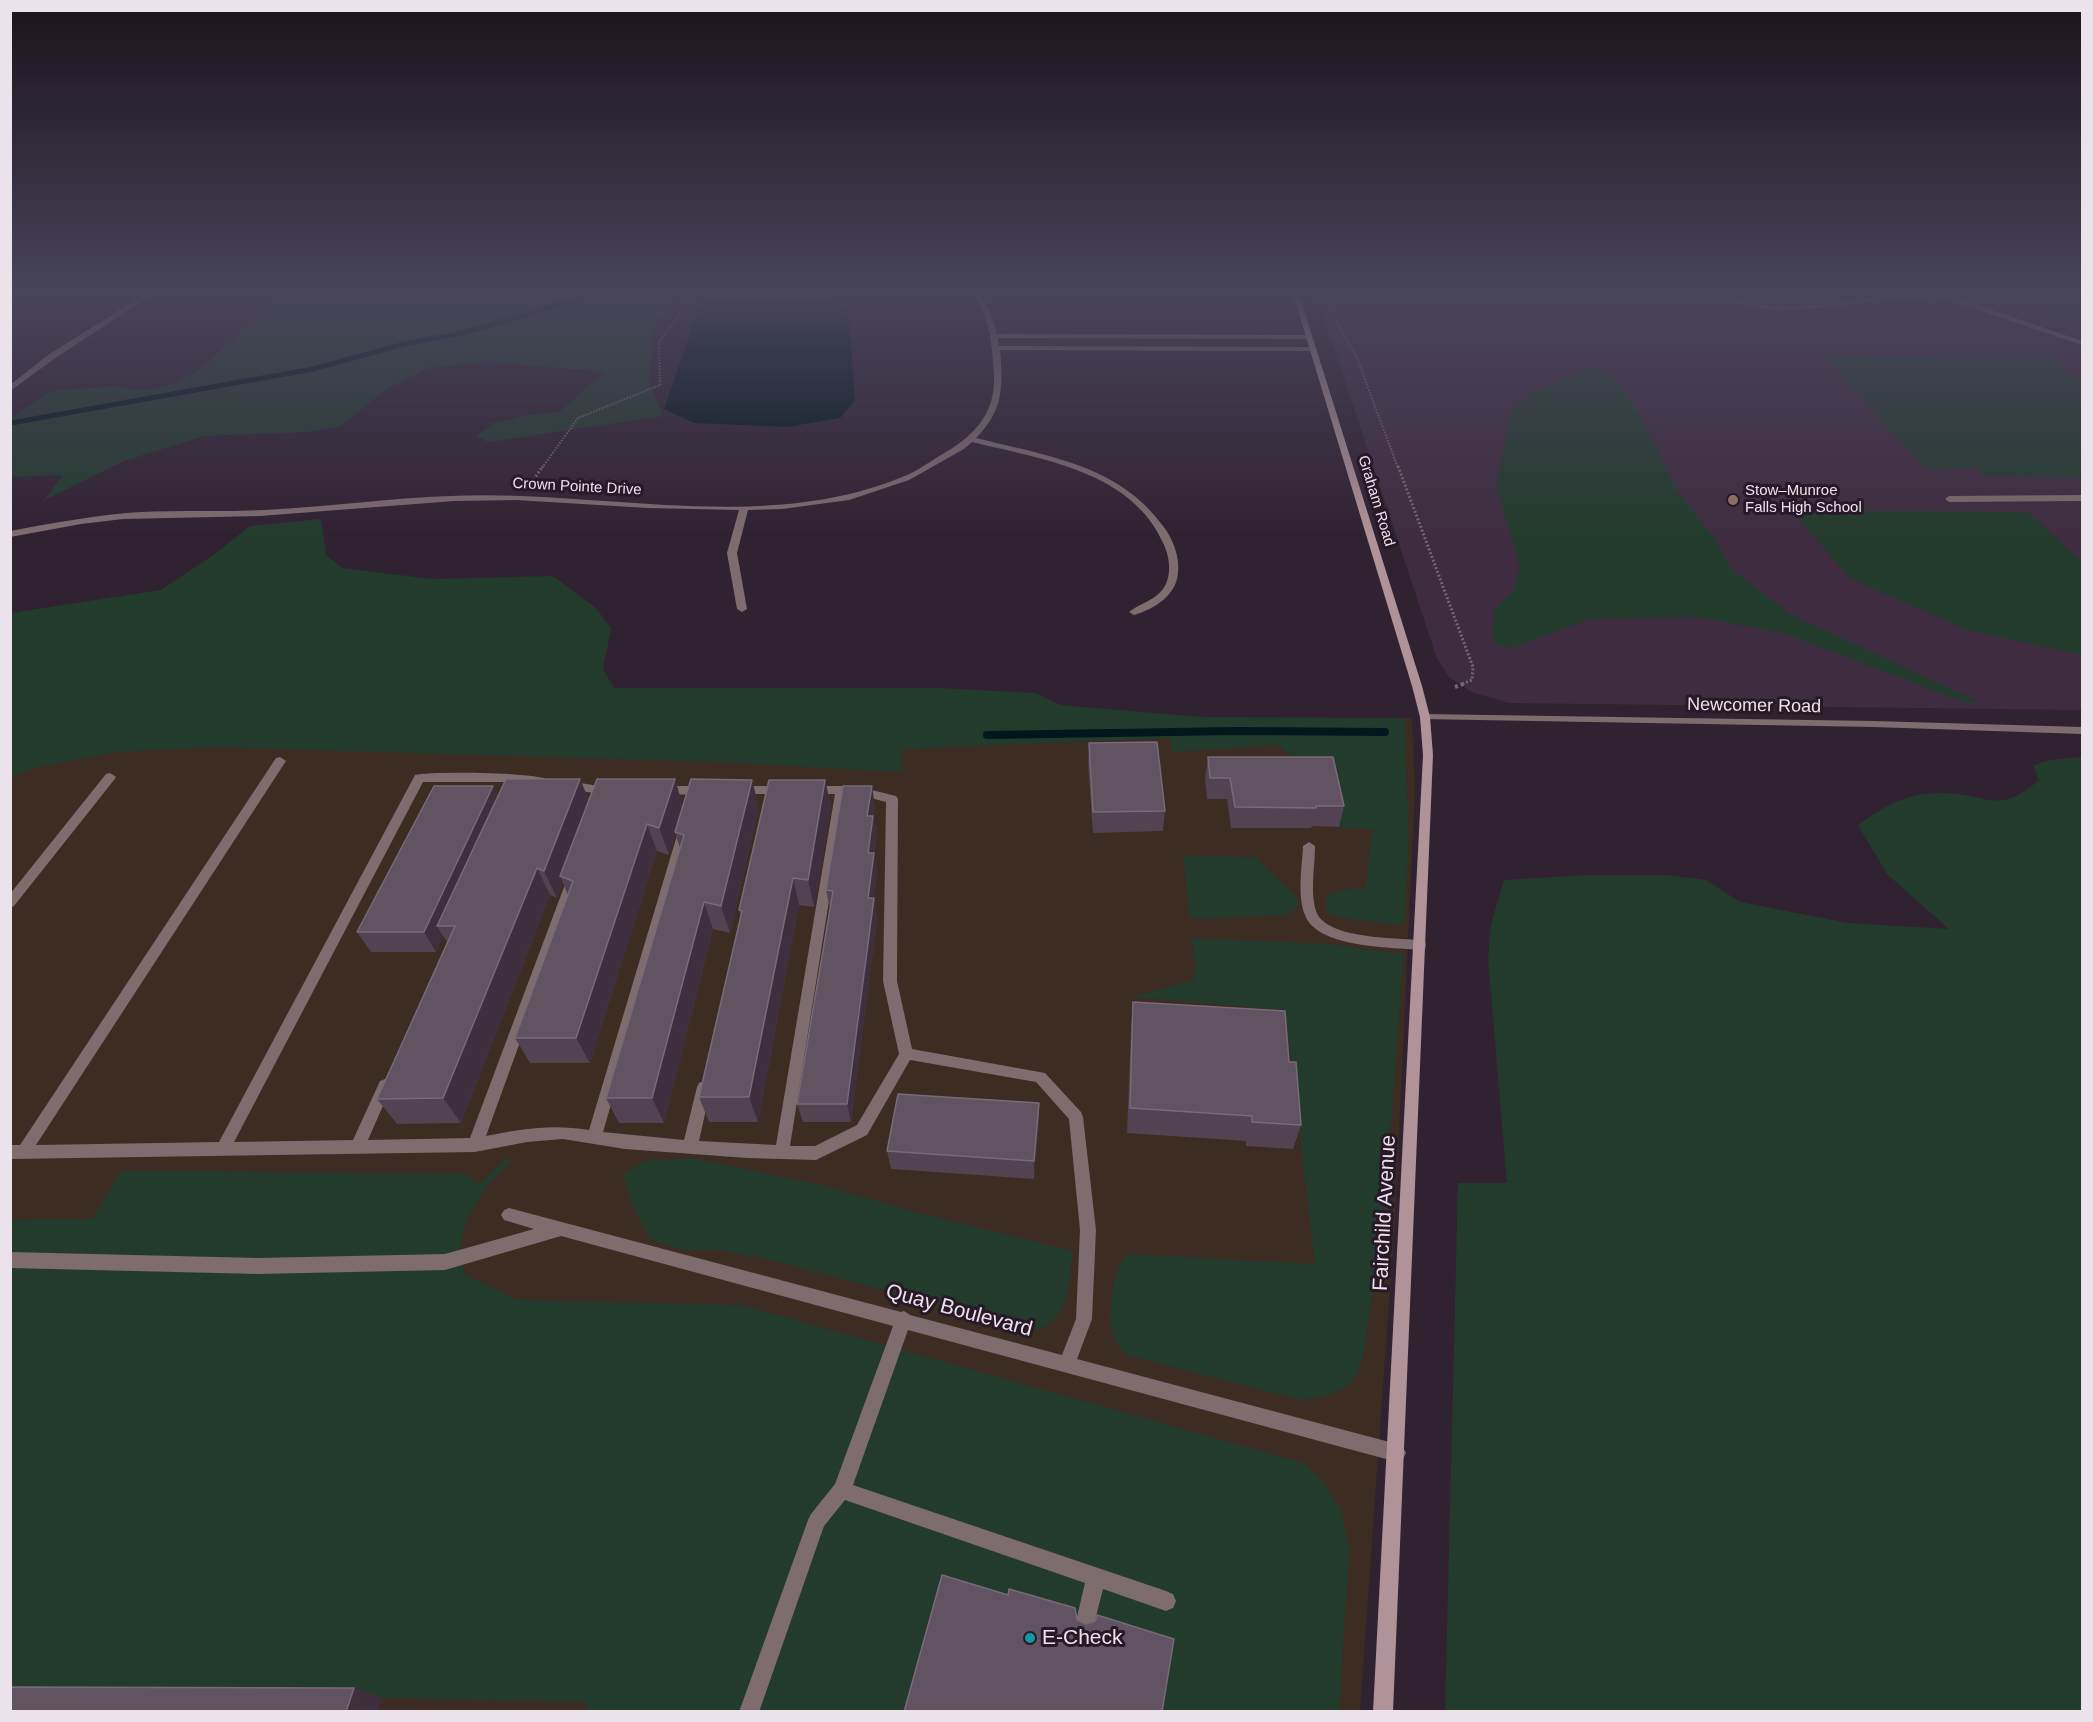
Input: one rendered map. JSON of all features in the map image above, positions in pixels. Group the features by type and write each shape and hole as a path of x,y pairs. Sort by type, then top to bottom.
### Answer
{"main road":[{"name":"Graham Road","path":"1321,374 1425,717"},
{"name":"Fairchild Avenue","path":"1383,1712 1420,945 1428,755 1425,717"}],"street":[{"path":"10,389 29,374"},
{"name":"Crown Pointe Drive","path":"10,534 126,516 259,513 463,497 744,508 805,503 874,489 923,470 972,439 986,424 996,405 998,374"},
{"path":"972,439 1074,466 1122,492 1151,515 1166,537 1174,558 1175,572 1165,594 1146,608 1134,612"},
{"path":"1949,499 2082,498"},
{"path":"742,609 732,553 744,508"},
{"name":"Newcomer Road","path":"1425,717 1874,724 2082,730"},
{"path":"17,1152 280,761"},
{"path":"10,903 110,777"},
{"path":"223,1149 420,778 521,783 608,794"},
{"path":"17,1152 475,1145 527,1135 563,1132 594,1138 690,1147 816,1153 862,1130 906,1054 890,981 892,799 856,790 770,796 723,790 694,796 651,790"},
{"path":"782,1152 841,790"},
{"path":"594,1138 686,824"},
{"path":"1309,846 1311,915 1321,929 1342,936 1420,945"},
{"path":"475,1145 576,870"},
{"path":"906,1054 1040,1077 1076,1117 1088,1230 1084,1319 1066,1364"},
{"path":"357,1147 391,1071"},
{"path":"690,1147 706,1078"},
{"name":"Quay Boulevard","path":"509,1215 904,1319 1397,1453"},
{"path":"10,1260 258,1266 445,1262 562,1228"},
{"path":"749,1712 817,1520 842,1490 904,1319"},
{"path":"842,1490 1166,1600"},
{"path":"1085,1625 1096,1576"}],"path":[{"path":"527,487 578,418 660,385 660,374"},
{"path":"1363,374 1473,667 1472,680 1455,687"}],"shaded area":[{"name":"Stow–Munroe Falls High School","path":"1343,374 2082,374 2082,710 1509,703 1472,692 1449,677 1437,658"},
{"path":"11,715 1412,718 1415,790 1395,1218 1360,1711 11,1712"}],"green space":[{"path":"191,374 416,374 385,390 340,427 307,432 204,436 124,461 43,501 63,475 11,477 11,418 50,391 119,386 135,390 153,389 178,382"},
{"path":"601,374 650,374 649,383 663,416 489,442 476,436 493,423 534,414 560,412"},
{"path":"1573,374 1608,374 1616,380 1634,404 1678,492 1715,539 1732,570 1792,615 1980,702 1966,703 1783,633 1697,617 1590,619 1512,648 1497,645 1492,639 1495,609 1513,590 1520,568 1496,486 1512,409 1533,393"},
{"path":"1840,374 2071,374 2082,384 2082,477 1984,476 1976,468 1926,469"},
{"path":"1790,510 2028,512 2082,563 2082,655 1967,630 1851,579"},
{"path":"321,519 326,555 342,568 432,579 553,576 597,609 611,629 603,669 614,688 938,688 1035,693 1060,705 1202,717 1404,718 1409,839 1404,923 1396,925 1333,916 1326,909 1325,898 1330,895 1344,890 1365,888 1373,829 1338,828 1296,776 1291,755 1278,745 1172,752 1170,738 901,749 902,772 717,762 210,747 118,752 33,768 11,777 11,613 161,590 212,556 250,526"},
{"path":"2082,757 2082,1711 1445,1711 1458,1183 1507,1183 1488,958 1491,924 1504,880 1586,875 1666,875 1706,880 1740,902 1848,923 1949,929 1887,874 1858,825 1898,801 1931,793 1959,794 1993,800 2013,797 2039,780 2033,766 2049,760"},
{"path":"1183,856 1255,857 1298,899 1298,905 1289,915 1190,919"},
{"path":"1192,938 1331,944 1403,954 1388,1170 1364,1350 1361,1364 1350,1383 1334,1394 1298,1399 1126,1355 1113,1335 1110,1316 1112,1293 1118,1270 1127,1254 1315,1264 1285,1010 1132,997 1194,980 1193,970 1196,969"},
{"path":"692,1158 826,1186 907,1210 1073,1251 1066,1297 1057,1316 1038,1330 766,1259 720,1250 684,1250 649,1239 631,1202 623,1175 645,1161"},
{"path":"505,1159 512,1161 485,1189 472,1210 463,1234 460,1254 465,1275 517,1300 742,1305 1304,1463 1322,1481 1342,1511 1349,1550 1339,1711 585,1712 587,1702 382,1698 11,1697 10,1220 92,1219 121,1171 465,1174 479,1185"}],"water":[{"path":"676,374 853,374 855,401 840,418 787,427 694,423 664,409"}],"building":[{"path":"1157,742 1165,811 1093,812 1089,743"},
{"path":"1208,757 1333,757 1344,806 1235,807 1230,778 1210,778"},
{"path":"506,779 580,779 544,871 537,868 443,1098 377,1099 455,926 437,926"},
{"path":"597,779 675,779 659,828 647,824 576,1038 515,1038 573,881 560,876"},
{"path":"691,779 752,780 721,906 704,902 652,1098 606,1098 684,835 675,832"},
{"path":"769,780 825,780 808,880 793,878 749,1097 699,1097 742,911 739,910"},
{"path":"434,786 493,786 424,932 357,932"},
{"path":"843,786 872,786 867,816 873,816 868,853 874,853 868,898 874,898 847,1104 797,1104 833,891 826,890"},
{"path":"1133,1002 1285,1011 1289,1062 1296,1062 1301,1125 1252,1122 1252,1116 1130,1108"},
{"path":"898,1094 1039,1103 1034,1161 887,1151"},
{"name":"E-Check","path":"942,1575 1008,1595 1009,1589 1075,1608 1077,1620 1086,1624 1095,1621 1097,1615 1174,1639 1162,1712 904,1712"},
{"path":"10,1687 354,1688 346,1712 10,1712"}],"waterway":[{"path":"11,423 283,374"},
{"path":"987,735 1236,731 1385,732"}],"place":[{"name":"Stow–Munroe Falls High School","path":"1733,500"},
{"name":"E-Check","path":"1030,1638"}]}
